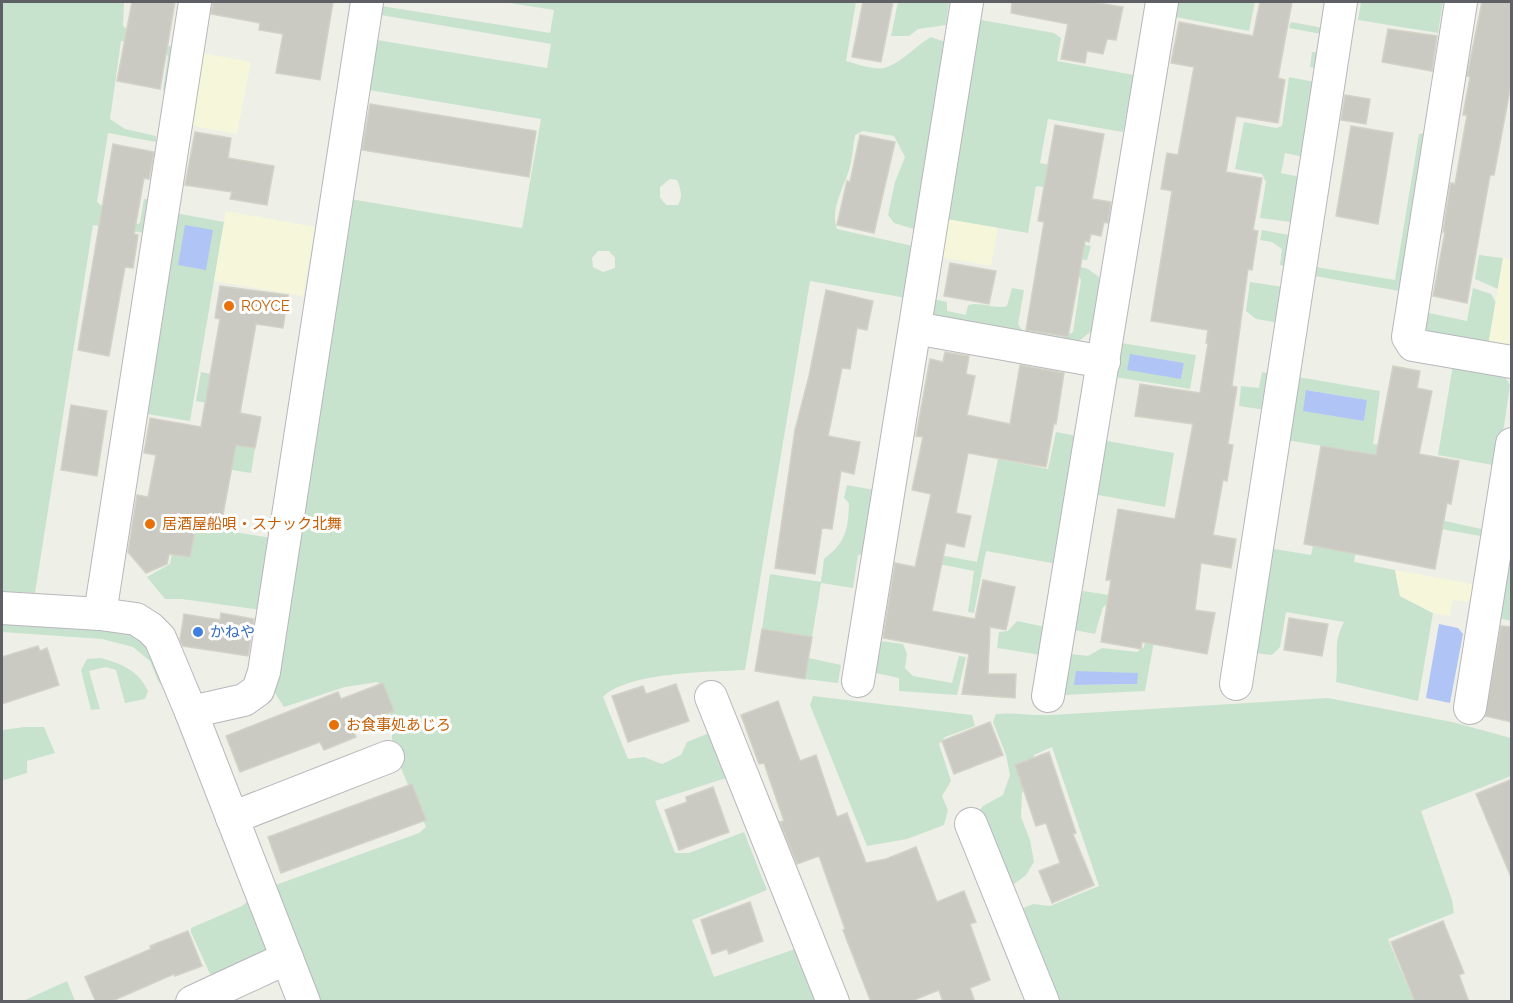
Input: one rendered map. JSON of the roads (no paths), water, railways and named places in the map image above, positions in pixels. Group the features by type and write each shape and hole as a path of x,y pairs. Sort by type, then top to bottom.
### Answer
{"street":[{"path":"100,614 195,2"},
{"path":"191,712 244,700 258,690 264,672 367,2"},
{"path":"858,681 967,2"},
{"path":"1048,696 1162,2"},
{"path":"1236,684 1341,2"},
{"path":"1461,2 1408,337 1413,345 1512,362"},
{"path":"915,328 1104,362"},
{"path":"1470,708 1512,444"},
{"path":"2,608 100,614 136,619 160,638 304,1002"},
{"path":"711,697 833,1002"},
{"path":"232,818 388,757"},
{"path":"971,824 1043,1002"},
{"path":"192,1002 287,958"}],"water":[{"path":"185,225 213,230 206,270 178,265"},
{"path":"1130,354 1184,363 1181,379 1127,370"},
{"path":"1306,390 1367,400 1364,421 1303,411"},
{"path":"1439,624 1458,628 1463,634 1450,703 1426,698"},
{"path":"1076,671 1138,673 1137,684 1074,685"}],"place":[{"name":"ROYCE","path":"229,306"},
{"name":"居酒屋船唄・スナック北舞","path":"150,524"},
{"name":"かねや","path":"198,632"},
{"name":"お食事処あじろ","path":"334,725"}]}
